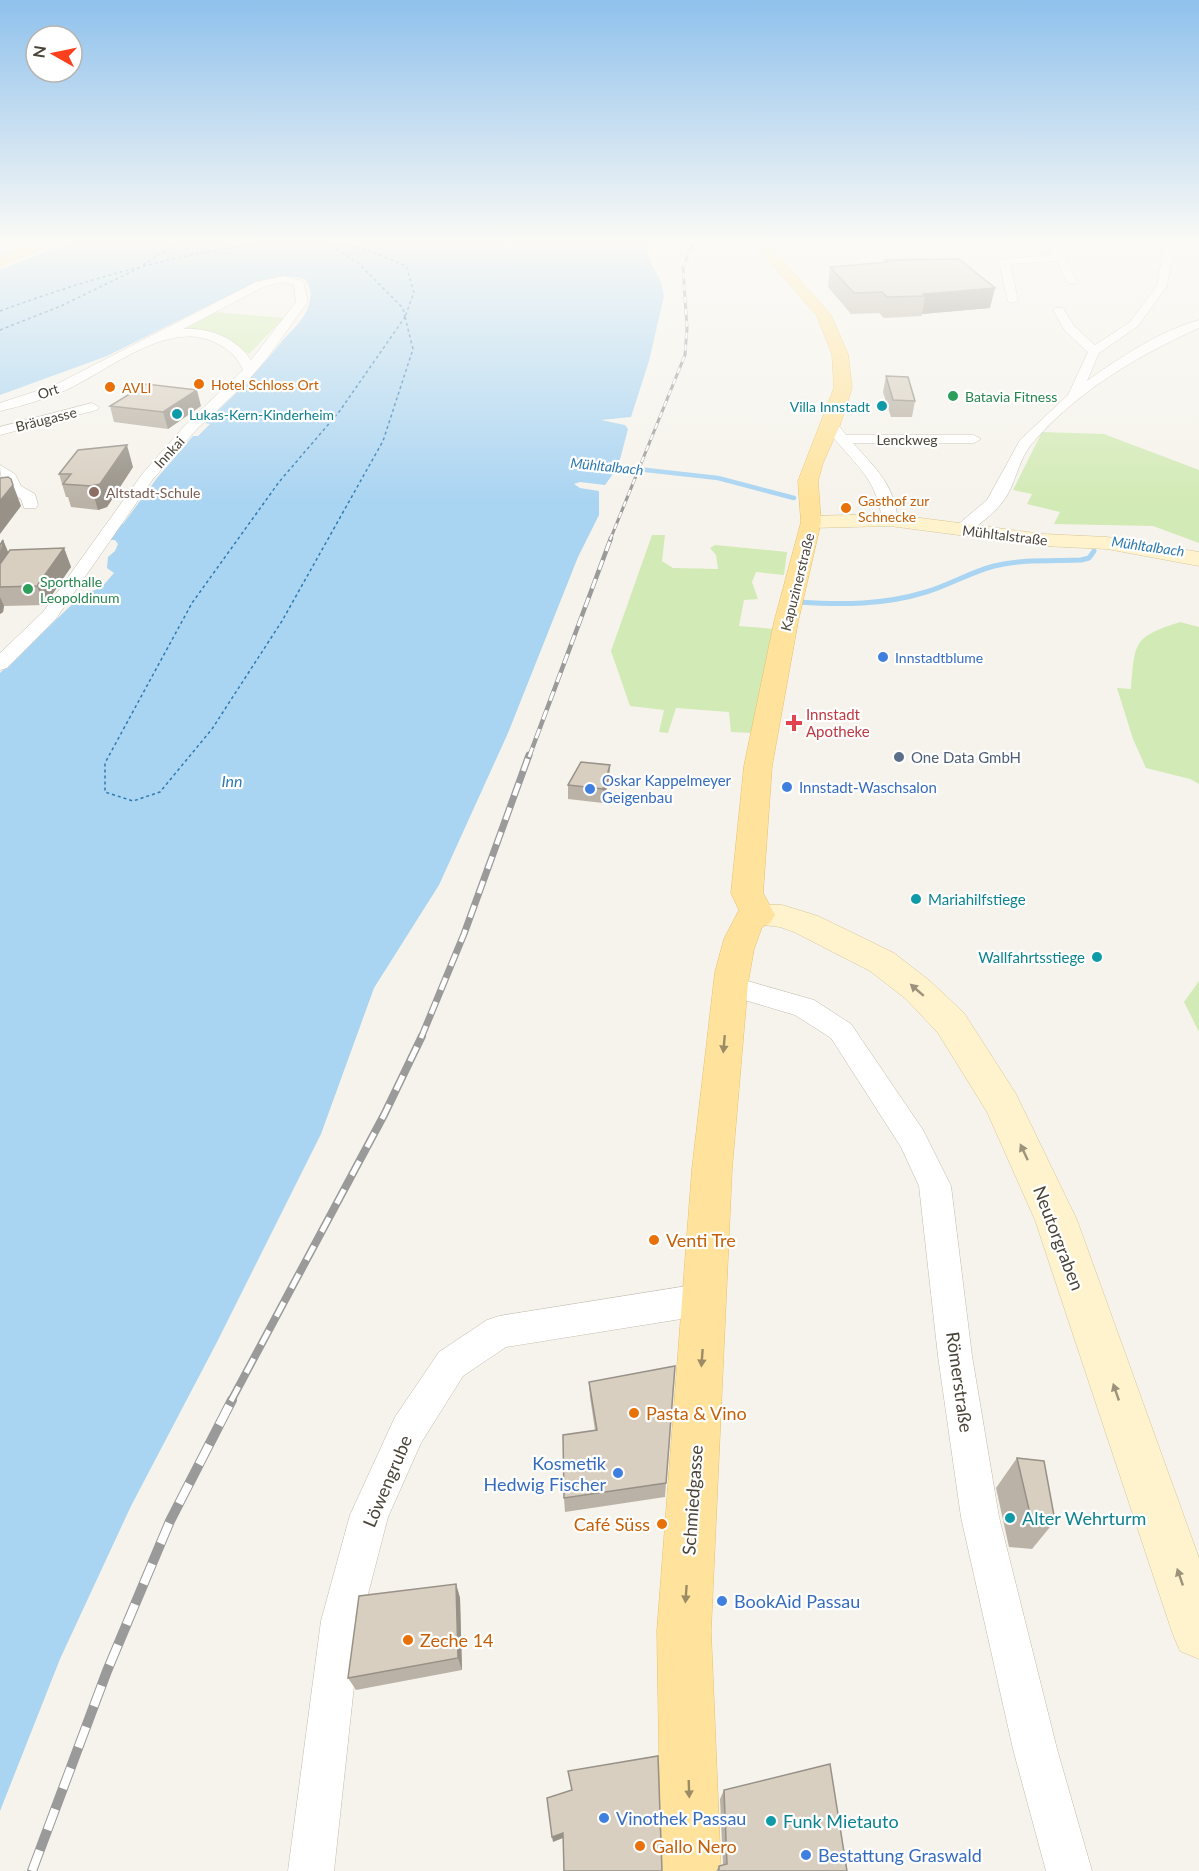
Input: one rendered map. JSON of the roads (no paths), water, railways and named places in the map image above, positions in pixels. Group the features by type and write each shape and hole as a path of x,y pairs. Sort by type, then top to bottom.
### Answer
{"main road":[{"name":"Kapuzinerstraße","path":"759,915 747,893 758,766 784,635 811,522 808,481 813,463 836,432 843,388 840,354 830,328"},
{"name":"Mühltalstraße","path":"811,522 890,520 1043,540 1107,543 1199,559"},
{"name":"Neutorgraben","path":"759,915 782,916 806,924 882,962 918,990 951,1023 1003,1105 1056,1220 1199,1632"},
{"name":"Schmiedgasse","path":"691,1871 684,1631 706,1299 712,1169 730,986 744,928 749,919 759,915"}],"street":[{"name":"Innkai","path":"158,336 173,328"},
{"name":"Innkai","path":"0,664 49,616 148,476 192,426 240,381 283,328"},
{"path":"1069,328 1094,351"},
{"path":"1074,395 1094,351 1128,328"},
{"path":"961,530 986,512 1000,494 1023,445 1051,415 1074,395 1164,339 1189,328"},
{"path":"158,336 194,332 206,334 241,353 249,369"},
{"name":"Ort","path":"18,426 0,410 60,388 158,336"},
{"name":"Bräugasse","path":"0,431 92,407"},
{"name":"Lenckweg","path":"836,432 974,439"},
{"name":"Lenckweg","path":"836,432 880,481 888,499 890,520"},
{"path":"0,470 10,477 14,488 29,497 30,505"},
{"name":"Römerstraße","path":"730,986 804,1007 841,1031 912,1139 935,1186 955,1356 980,1517 1035,1749 1069,1871"},
{"name":"Löwengrube","path":"311,1871 341,1621 369,1515 408,1431 451,1364 499,1332 706,1299"}],"water":[{"name":"Inn","path":"0,328 163,328 107,356 0,395"},
{"name":"Inn","path":"294,328 657,328 631,417 601,420 625,425 628,429 618,467 605,485 580,482 574,484 580,488 599,491 599,515 578,557 508,733 439,885 374,988 321,1134 217,1342 131,1506 60,1659 0,1811 0,673 83,594 101,588 114,573 107,568 108,557 115,551 118,544 115,540 109,540 118,524 123,524 157,478 193,436 198,436 210,424 205,423 246,383"}],"waterway":[{"name":"Mühltalbach","path":"610,466 718,478 794,498"},
{"path":"799,602 831,604 879,602 935,589 994,566 1026,561 1081,560 1089,558 1094,551"}],"railway":[{"path":"610,540 685,355 687,328"},
{"path":"529,757 611,538"},
{"path":"421,1038 464,934 529,755"},
{"path":"231,1401 384,1115 422,1036"},
{"path":"32,1871 107,1671 170,1521 232,1400"}],"place":[{"name":"Hotel Schloss Ort","path":"199,384"},
{"name":"AVLI","path":"110,387"},
{"name":"Batavia Fitness","path":"953,396"},
{"name":"Villa Innstadt","path":"882,406"},
{"name":"Lukas-Kern-Kinderheim","path":"177,414"},
{"name":"Altstadt-Schule","path":"94,492"},
{"name":"Gasthof zur Schnecke","path":"846,508"},
{"name":"Sporthalle Leopoldinum","path":"28,589"},
{"name":"Innstadtblume","path":"883,657"},
{"name":"Innstadt Apotheke","path":"794,723"},
{"name":"One Data GmbH","path":"899,757"},
{"name":"Innstadt-Waschsalon","path":"787,787"},
{"name":"Oskar Kappelmeyer Geigenbau","path":"590,789"},
{"name":"Mariahilfstiege","path":"916,899"},
{"name":"Wallfahrtsstiege","path":"1097,957"},
{"name":"Venti Tre","path":"654,1240"},
{"name":"Pasta & Vino","path":"634,1413"},
{"name":"Kosmetik Hedwig Fischer","path":"618,1473"},
{"name":"Alter Wehrturm","path":"1010,1518"},
{"name":"Café Süss","path":"662,1524"},
{"name":"BookAid Passau","path":"722,1601"},
{"name":"Zeche 14","path":"408,1640"},
{"name":"Vinothek Passau","path":"604,1818"},
{"name":"Funk Mietauto","path":"771,1821"},
{"name":"Gallo Nero","path":"640,1846"},
{"name":"Bestattung Graswald","path":"806,1855"}]}
